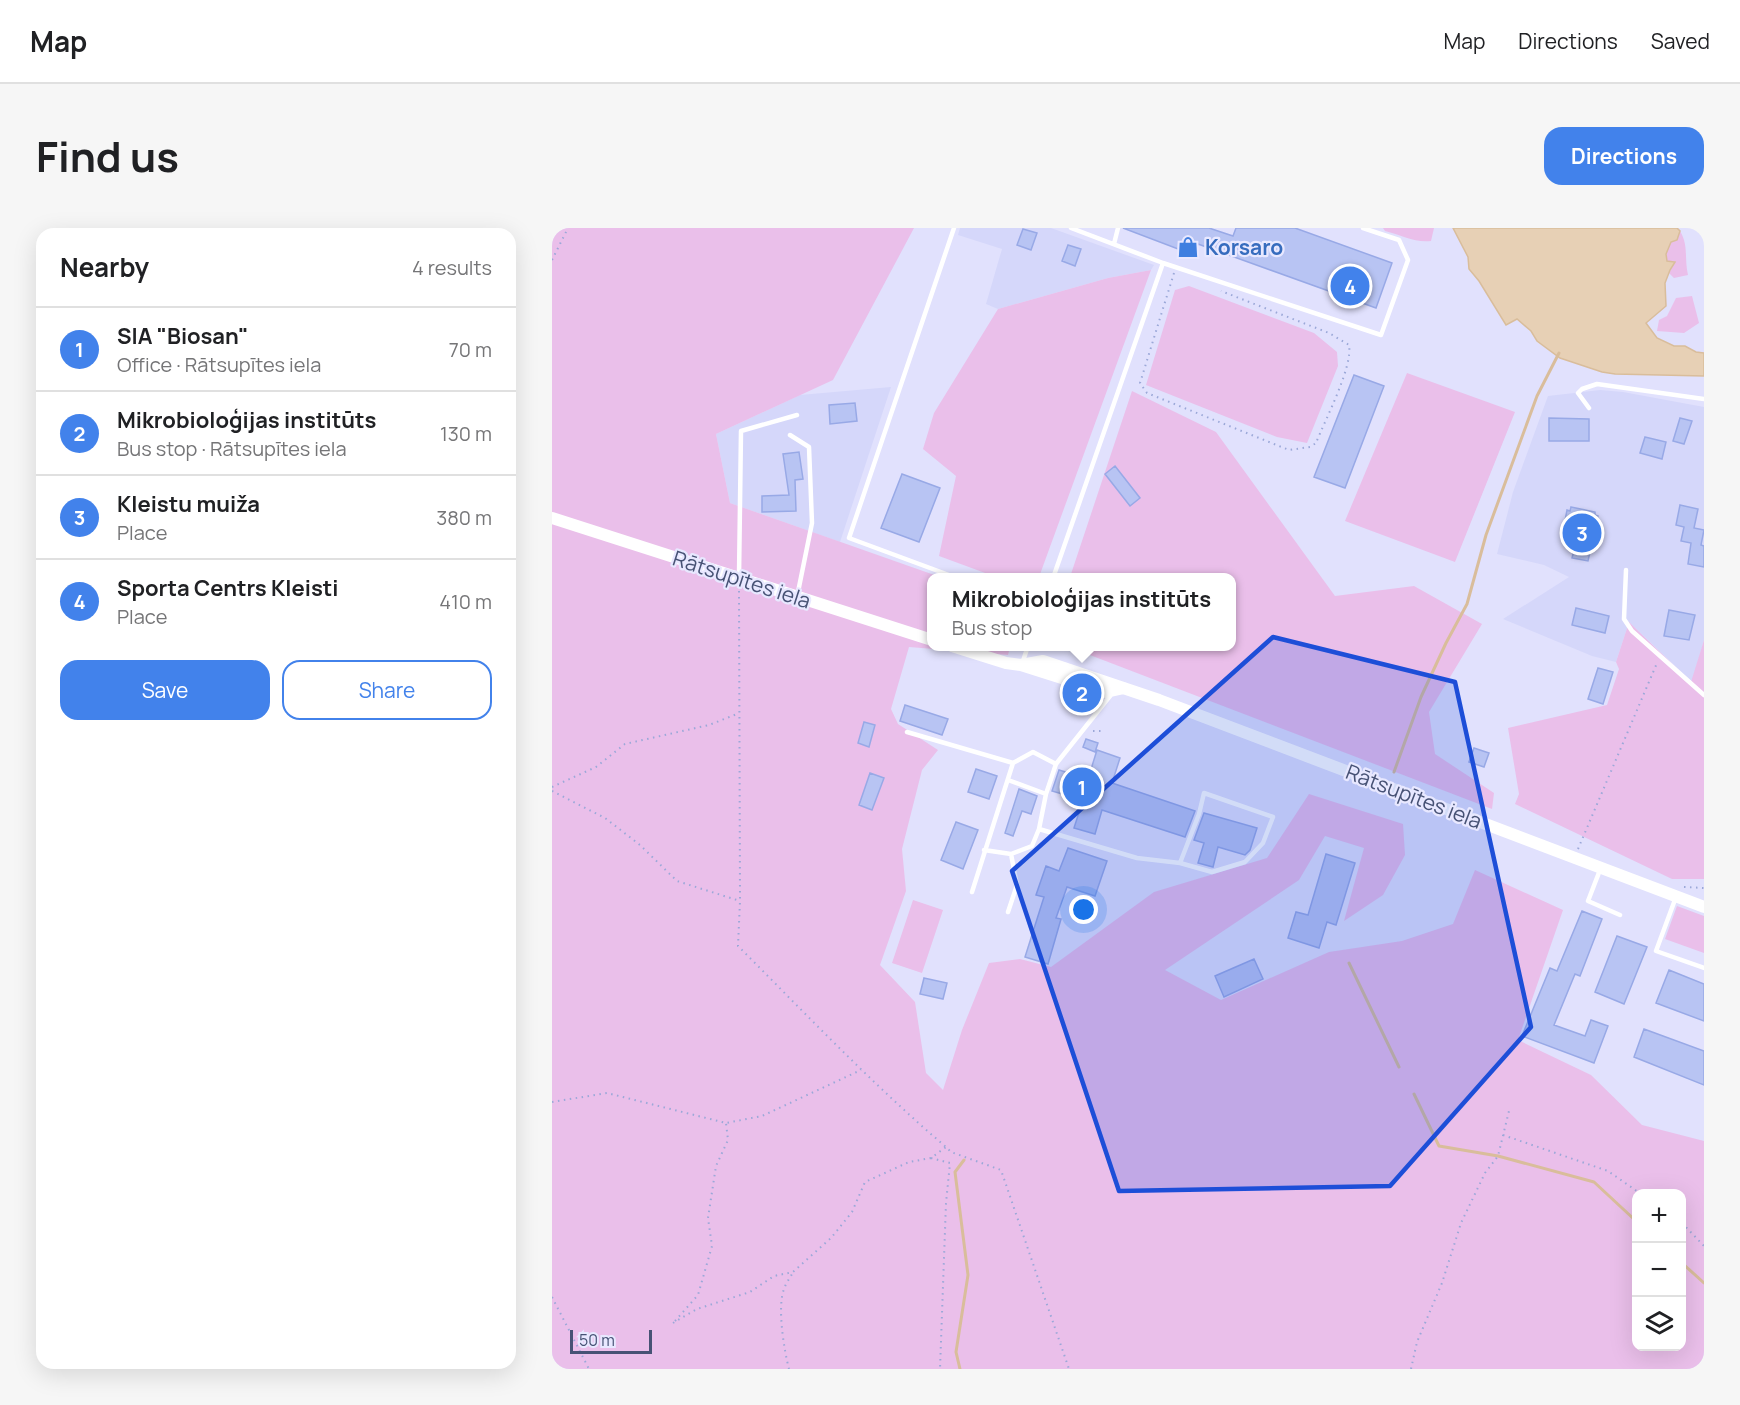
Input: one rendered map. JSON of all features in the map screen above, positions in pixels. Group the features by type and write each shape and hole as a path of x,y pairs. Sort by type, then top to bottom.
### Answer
{"street":[{"name":"Rātsupītes iela","path":"552,518 927,638"},
{"name":"Rātsupītes iela","path":"968,651 1006,663 1021,665 1043,661 1159,700 1704,907"}],"lane":[{"path":"944,573 849,538 954,228"},
{"path":"1071,228 1163,263 1381,335 1408,260 1400,240 1363,228"},
{"path":"1114,244 1118,228"},
{"path":"1703,228 1704,236"},
{"path":"1055,573 1163,263"},
{"path":"1589,408 1578,393 1582,389 1597,384 1704,399"},
{"path":"739,579 741,431 797,415"},
{"path":"790,435 809,447 812,523 797,597"},
{"path":"1626,570 1624,619 1632,631 1704,695"},
{"path":"1021,665 1026,651"},
{"path":"984,850 1011,854 1032,846 1039,829 1046,794 1056,764 1108,698 1124,688"},
{"path":"907,732 1013,763"},
{"path":"972,892 1013,763 1033,752 1056,764"},
{"path":"1008,780 1046,794"},
{"path":"1039,829 1137,858 1180,862 1212,872 1245,862 1263,843 1273,817 1204,793 1199,814 1180,862"},
{"path":"1008,912 1017,885 1011,854"},
{"path":"1602,867 1588,901 1620,915"},
{"path":"1676,896 1656,951 1704,968"}],"path":[{"path":"552,260 568,228"},
{"path":"1176,267 1140,383 1147,393 1289,450 1310,447 1316,443 1343,377 1350,354 1349,345 1329,333 1221,291"},
{"path":"739,579 740,901 738,946 861,1070 951,1152 1001,1170 1069,1369"},
{"path":"1575,857 1660,656"},
{"path":"552,787 596,766 625,744 709,724 738,714"},
{"path":"552,791 604,818 640,845 677,882 740,901"},
{"path":"552,1102 608,1093 726,1123 762,1116 861,1070"},
{"path":"1411,1369 1417,1342 1442,1283 1461,1223 1485,1173 1498,1156 1509,1111"},
{"path":"726,1123 728,1140 716,1166 708,1218 712,1246 698,1296 673,1323 697,1310 750,1292 774,1276 793,1272"},
{"path":"1503,1135 1608,1171 1634,1189"},
{"path":"932,1158 946,1147"},
{"path":"789,1369 781,1300 784,1288 793,1272 831,1238 852,1212 865,1182 909,1162 932,1158 950,1163 946,1203 940,1369"},
{"path":"1686,1227 1704,1246"},
{"path":"552,1297 589,1369"}],"highlighted area":[{"path":"1273,637 1455,682 1531,1027 1390,1186 1119,1191 1012,871"}],"shaded area":[{"path":"552,228 914,228 833,380 716,434 730,503 929,573 927,648 909,647 891,709 898,724 938,750 922,770 902,849 906,891 880,965 915,1002 926,1073 943,1090 962,1030 989,963 1020,959 1051,967 1154,892 1267,858 1309,794 1403,824 1405,855 1383,895 1344,921 1364,848 1325,836 1299,880 1165,970 1221,1000 1329,952 1402,941 1453,924 1475,870 1563,910 1518,1040 1591,1075 1642,1125 1704,1141 1704,1369 552,1369"},
{"path":"960,228 1051,228 1154,265 1151,270 1108,278 998,309 986,304 1002,249 958,235"},
{"path":"1383,228 1434,228 1431,241 1425,241 1414,240 1385,231"},
{"path":"1453,228 1677,228 1680,231 1677,240 1671,242 1666,254 1667,261 1675,262 1665,283 1666,306 1646,323 1657,338 1674,346 1685,346 1696,352 1704,353 1704,376 1615,374 1560,358 1537,341 1531,331 1517,319 1506,325 1469,269 1468,257"},
{"path":"1680,231 1685,247 1688,275 1674,278 1669,273 1673,266 1667,261 1666,254 1671,242 1677,240"},
{"path":"1151,270 1040,573 985,573 939,556 956,476 923,449 934,413 998,309 1108,278"},
{"path":"1189,286 1314,333 1337,352 1338,366 1307,443 1277,437 1146,385 1175,290"},
{"path":"1692,296 1699,323 1684,333 1657,331 1659,320 1667,316 1676,298"},
{"path":"1407,373 1515,412 1455,562 1345,521"},
{"path":"891,387 840,542 730,503 716,434 800,395"},
{"path":"1600,390 1704,407 1704,640 1692,682 1629,622 1616,662 1592,656 1503,619 1569,577 1544,565 1497,554 1513,492 1548,396"},
{"path":"1132,391 1216,432 1335,596 1414,586 1482,624 1429,712 1435,754 1494,793 1492,809 1079,651 1236,651 1236,573 1071,573"},
{"path":"1629,622 1691,682 1704,640 1704,879 1672,879 1515,804 1519,794 1508,728 1607,705 1619,669 1616,662"},
{"path":"958,651 1009,651 1008,655"},
{"path":"913,900 943,910 922,973 892,963"},
{"path":"1677,906 1704,916 1704,953 1665,939"}],"building":[{"path":"1123,228 1209,228 1233,236 1236,228 1295,228 1392,263 1376,308 1198,244 1194,255"},
{"path":"1023,229 1037,233 1031,250 1017,245"},
{"path":"1068,245 1081,249 1075,266 1062,261"},
{"path":"1354,375 1384,386 1345,488 1314,477"},
{"path":"855,403 857,421 830,424 829,405"},
{"path":"1549,418 1589,419 1589,441 1549,441"},
{"path":"1680,418 1692,421 1684,444 1673,441"},
{"path":"1645,437 1666,442 1662,459 1640,453"},
{"path":"799,452 803,479 795,480 796,511 762,512 762,496 789,495 783,454"},
{"path":"1115,466 1140,498 1130,506 1105,474"},
{"path":"902,474 940,488 919,542 881,528"},
{"path":"1680,505 1698,509 1694,528 1704,530 1701,545 1704,546 1704,567 1688,564 1691,543 1681,541 1684,527 1676,525"},
{"path":"1571,507 1595,512 1598,516 1588,561 1572,558 1576,543 1570,541 1573,528 1564,526 1567,510 1570,511"},
{"path":"1576,608 1609,616 1605,633 1572,625"},
{"path":"1669,610 1695,615 1689,640 1664,636"},
{"path":"1598,668 1613,672 1603,704 1588,699"},
{"path":"905,705 948,719 942,735 900,721"},
{"path":"864,722 875,725 869,747 858,743"},
{"path":"1086,739 1098,743 1095,752 1083,747"},
{"path":"1474,748 1489,753 1484,767 1469,762"},
{"path":"1097,750 1120,758 1112,783 1195,811 1185,837 1102,810 1095,834 1074,828 1083,800 1052,791 1059,770 1088,779"},
{"path":"976,769 997,776 989,799 968,792"},
{"path":"870,773 884,778 872,810 859,805"},
{"path":"1019,789 1037,796 1031,814 1022,811 1013,836 1005,833"},
{"path":"1204,813 1257,828 1250,850 1245,855 1218,847 1213,867 1198,863 1204,843 1194,840"},
{"path":"956,822 978,830 963,869 941,860"},
{"path":"1068,848 1107,861 1095,896 1067,887 1056,918 1061,919 1048,964 1025,957 1044,897 1036,895 1046,866 1059,871"},
{"path":"1326,854 1355,863 1336,925 1327,922 1319,948 1288,938 1296,912 1308,915"},
{"path":"1582,911 1602,919 1580,976 1575,974 1554,1025 1585,1036 1591,1020 1608,1026 1594,1063 1522,1036 1550,968 1557,971"},
{"path":"1617,936 1647,947 1624,1004 1595,992"},
{"path":"1254,959 1263,979 1224,997 1215,976"},
{"path":"1669,970 1704,984 1704,1021 1656,1003"},
{"path":"924,978 947,983 943,999 920,994"},
{"path":"1644,1029 1704,1051 1704,1085 1634,1057"}],"waterway":[{"path":"1394,772 1421,697 1467,604 1486,535 1537,396 1559,353"},
{"path":"1349,963 1399,1067"},
{"path":"1414,1094 1439,1146 1498,1156 1594,1182 1632,1217"},
{"path":"960,1369 956,1352 968,1275 955,1172 964,1160"},
{"path":"1686,1267 1704,1283"}],"place":[{"name":"Korsaro","path":"1188,247"},
{"name":"Sporta Centrs Kleisti","path":"1350,286"},
{"name":"Kleistu muiža","path":"1582,533"},
{"name":"Mikrobioloģijas institūts","path":"1082,693"},
{"name":"SIA \"Biosan\"","path":"1082,787"}]}
